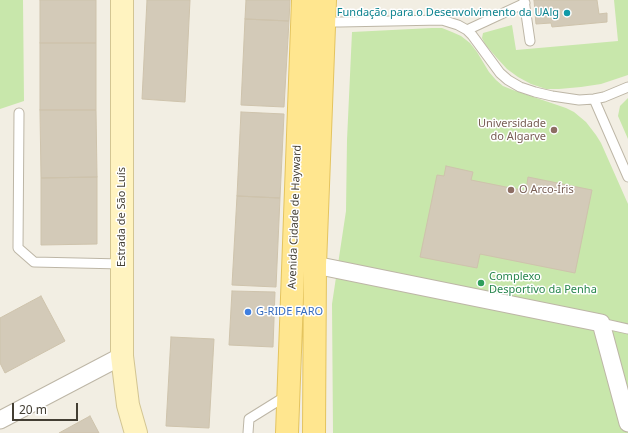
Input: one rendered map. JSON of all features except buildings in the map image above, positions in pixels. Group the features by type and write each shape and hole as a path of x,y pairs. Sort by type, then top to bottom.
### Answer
{"main road":[{"name":"Avenida Cidade de Hayward","path":"286,433 293,290 292,273 303,0"},
{"name":"Avenida Cidade de Hayward","path":"314,433 315,265 325,0"}],"street":[{"name":"Estrada de São Luís","path":"122,0 122,356 128,405 136,433"},
{"path":"315,265 601,323 628,423"},
{"path":"0,420 122,356"}],"lane":[{"path":"467,30 525,1 530,41"},
{"path":"325,22 442,20 458,25 467,30 500,73 520,87 535,92 579,100 604,97 628,87"},
{"path":"594,99 628,177"},
{"path":"18,113 18,248 34,262 122,264"},
{"path":"601,323 628,329"},
{"path":"248,433 249,419 288,395"}],"green space":[{"path":"0,0 23,0 24,101 0,109"},
{"path":"614,0 628,0 628,75 601,84 546,89 531,84 507,69 485,44 482,38 483,33 512,25 516,50 618,41"},
{"name":"Complexo Desportivo da Penha","path":"442,28 461,36 470,43 489,72 503,86 574,112 586,122 601,143 628,204 628,433 333,433 332,304 346,211 347,140 352,32"},
{"path":"628,98 628,139 618,116 620,106"}],"place":[{"name":"Fundação para o Desenvolvimento da UAlg","path":"567,13"},
{"name":"Universidade do Algarve","path":"554,130"},
{"name":"O Arco-Íris","path":"511,190"},
{"name":"Complexo Desportivo da Penha","path":"481,283"},
{"name":"G-RIDE FARO","path":"248,312"}]}
